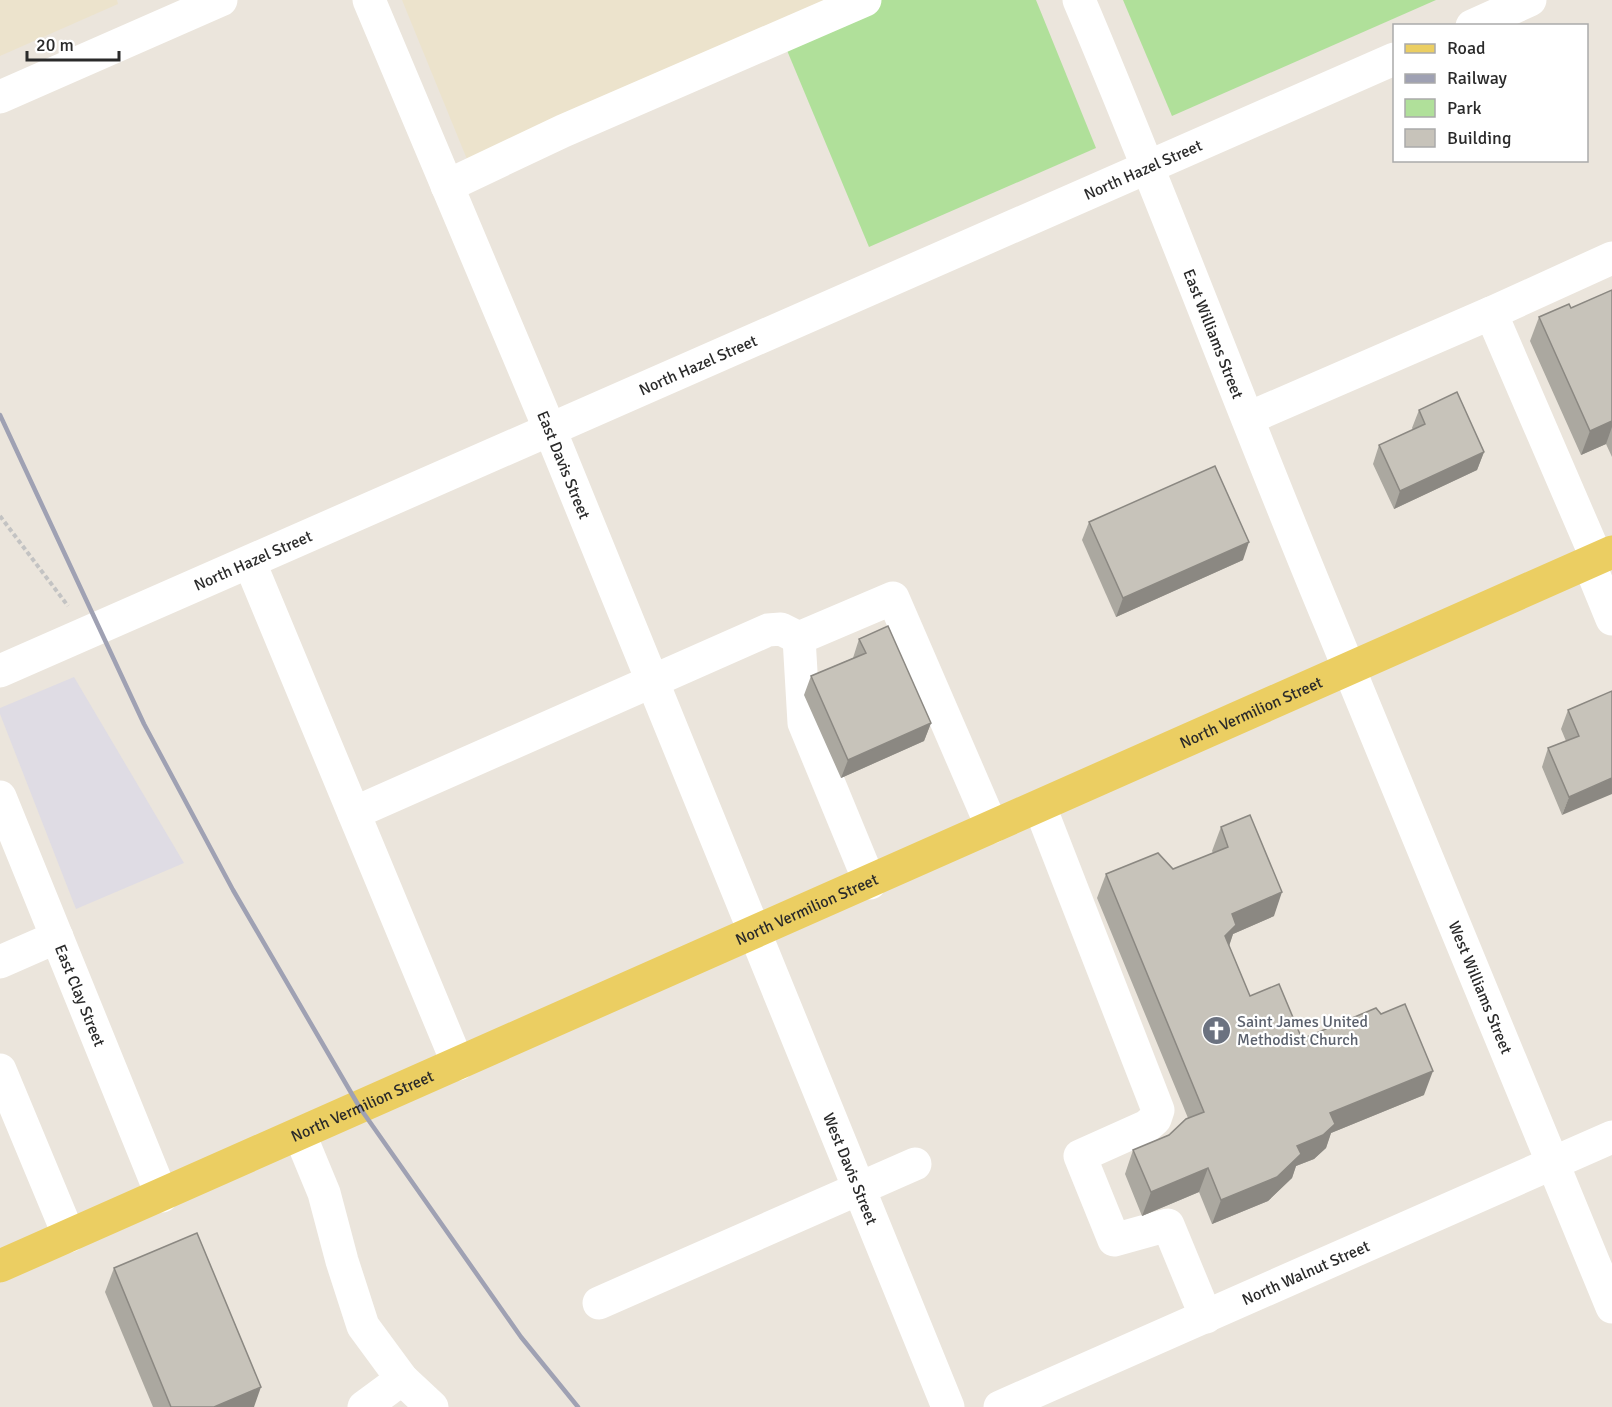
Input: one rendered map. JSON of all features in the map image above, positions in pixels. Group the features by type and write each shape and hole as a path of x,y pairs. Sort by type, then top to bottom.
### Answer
{"main road":[{"name":"North Vermilion Street","path":"0,1266 754,932 870,883 1599,558"}],"street":[{"path":"0,96 221,0"},
{"name":"East Davis Street","path":"369,0 550,430 754,932"},
{"path":"447,186 563,131 865,0"},
{"name":"East Williams Street","path":"1079,0 1149,166 1350,668"},
{"path":"1476,24 1530,0"},
{"name":"North Hazel Street","path":"0,671 89,634 1393,60"},
{"path":"1249,418 1612,258"},
{"path":"1491,313 1599,558 1612,619"},
{"path":"250,563 458,1064"},
{"path":"799,638 893,598 992,827"},
{"path":"354,813 652,679 768,630 782,629 799,638"},
{"path":"799,638 804,723 870,883"},
{"name":"West Williams Street","path":"1350,668 1612,1307"},
{"name":"East Clay Street","path":"0,797 162,1196"},
{"path":"1040,807 1158,1110 1155,1119 1147,1126 1080,1156 1114,1240 1168,1225 1206,1317"},
{"name":"West Davis Street","path":"754,932 948,1407"},
{"path":"2,967 57,937"},
{"path":"0,1070 69,1236"},
{"path":"300,1134 324,1193 342,1261 363,1326 402,1379 432,1407"},
{"name":"North Walnut Street","path":"1000,1407 1612,1137"},
{"path":"599,1303 915,1164"},
{"path":"364,1407 402,1379"}],"path":[{"path":"0,516 89,634"}],"shaded area":[{"path":"0,0 117,0 118,4 0,56"},
{"path":"402,0 865,0 473,174"},
{"path":"74,677 184,863 76,909 0,714 0,708"}],"green space":[{"path":"865,0 1036,0 1096,148 869,247 781,36"},
{"path":"1123,0 1436,0 1172,116"}],"building":[{"path":"1612,290 1612,421 1590,431 1539,317 1569,304 1571,308"},
{"path":"1457,392 1484,452 1400,491 1379,445 1425,424 1419,410"},
{"path":"1215,466 1249,542 1123,598 1089,522"},
{"path":"888,626 931,723 848,760 811,676 866,653 859,639"},
{"path":"1612,691 1612,778 1569,797 1548,748 1579,736 1568,710"},
{"name":"Saint James United Methodist Church","path":"1250,815 1282,892 1232,914 1236,925 1225,936 1250,996 1279,984 1302,1039 1376,1008 1381,1014 1405,1004 1433,1071 1330,1113 1335,1124 1323,1135 1297,1146 1301,1154 1277,1177 1221,1200 1208,1168 1151,1192 1133,1150 1169,1135 1186,1119 1204,1112 1106,874 1158,853 1173,869 1228,847 1221,827"},
{"path":"197,1233 261,1387 214,1407 171,1407 114,1268"}],"railway":[{"path":"0,415 144,724 233,890 360,1108 521,1337 578,1407"}],"place":[{"name":"Saint James United Methodist Church","path":"1216,1030"}]}
